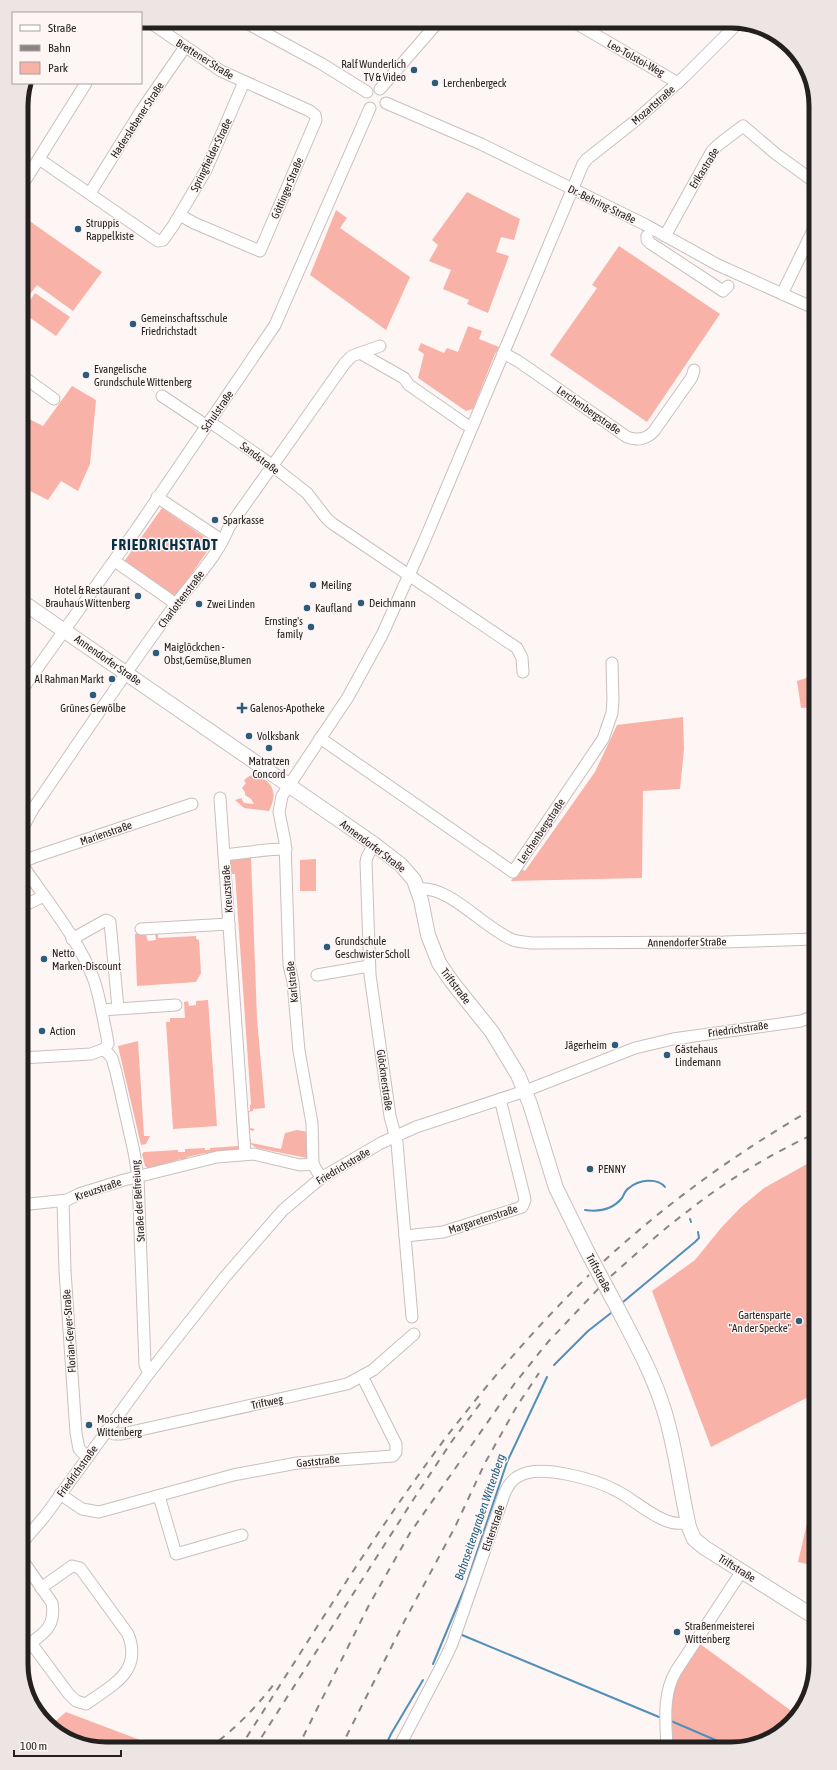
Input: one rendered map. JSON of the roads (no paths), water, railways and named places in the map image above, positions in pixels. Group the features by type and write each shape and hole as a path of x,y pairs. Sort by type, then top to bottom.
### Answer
{"main road":[{"name":"Annendorfer Straße","path":"28,606 374,844 405,869 414,880 418,889"},
{"name":"Triftstraße","path":"418,889 428,935 439,964 492,1032 514,1068 524,1091 556,1188 650,1372 664,1411 673,1445 688,1522 692,1535 697,1542 809,1614"}],"street":[{"name":"Brettener Straße","path":"158,28 221,71 244,82"},
{"path":"256,28 316,61 367,92"},
{"path":"380,89 433,28"},
{"name":"Leo-Tolstoi-Weg","path":"584,28 678,83"},
{"name":"Mozartstraße","path":"572,189 587,159 635,121 678,83 733,28"},
{"name":"Haderslebener Straße","path":"90,194 141,111 185,47"},
{"name":"Springfielder Straße","path":"90,194 158,241 163,240 180,215 206,170 244,82"},
{"name":"Göttinger Straße","path":"180,215 194,223 260,251 316,120 315,115 310,111 244,82"},
{"path":"28,176 85,84"},
{"path":"373,88 380,89 386,95 386,102 379,109 370,108 365,101 367,92 373,88"},
{"name":"Dr.-Behring-Straße","path":"386,102 481,144 665,236 718,265 809,305"},
{"name":"Schulstraße","path":"28,681 65,631 208,424 280,316 370,108"},
{"name":"Erikastraße","path":"665,236 712,152 718,145 743,126 776,154 809,178"},
{"path":"39,159 90,194"},
{"path":"288,785 348,697 368,664 389,622 572,189"},
{"path":"647,236 647,240 650,243 723,290 728,286"},
{"path":"782,294 809,238"},
{"name":"Charlottenstraße","path":"28,818 126,674 176,604 201,573 222,541 229,527 345,363 352,356 380,346"},
{"path":"360,353 404,378 409,385 465,424 472,427"},
{"name":"Lerchenbergstraße","path":"503,353 518,360 627,437 636,440 644,438 654,431 692,377 694,370"},
{"path":"28,380 54,399"},
{"name":"Sandstraße","path":"162,396 208,424 271,466 309,495 327,519 409,575"},
{"path":"157,497 217,537"},
{"path":"119,564 176,604"},
{"path":"409,575 517,648 522,658 523,672"},
{"name":"Lerchenbergstraße","path":"320,738 513,872 603,739 612,713 614,700 612,663"},
{"name":"Karlstraße","path":"288,785 280,801 279,812 286,849 289,965 293,982 297,1036 312,1123 313,1164 321,1178"},
{"name":"Kreuzstraße","path":"220,798 246,1154"},
{"name":"Marienstraße","path":"28,860 192,804"},
{"name":"Glöcknerstraße","path":"374,844 366,862 369,966 390,1116 395,1136 412,1317"},
{"name":"Kreuzstraße","path":"224,855 257,850 286,849"},
{"path":"28,873 72,939 92,976 102,1010 108,1041 104,1049 89,1054 28,1058"},
{"name":"Annendorfer Straße","path":"418,889 426,888 440,892 498,931 521,942 724,942 809,939"},
{"path":"28,904 44,896"},
{"path":"72,939 102,921 106,920 110,922 118,1008"},
{"name":"Kreuzstraße","path":"147,932 229,924"},
{"path":"317,975 369,966"},
{"path":"102,1010 176,1005"},
{"name":"Friedrichstraße","path":"28,1536 200,1307 262,1232 290,1203 321,1178 395,1136 423,1124 524,1091 623,1052 660,1042 802,1020 809,1018"},
{"name":"Straße der Befreiung","path":"104,1049 112,1058 116,1072 134,1152 138,1177 145,1365 149,1373"},
{"name":"Margaretenstraße","path":"405,1236 442,1232 522,1207 524,1195 500,1099"},
{"name":"Kreuzstraße","path":"28,1204 63,1201 82,1193 207,1159 246,1154 263,1156 300,1165 313,1164"},
{"name":"Florian-Geyer-Straße","path":"63,1201 64,1271 76,1432 79,1449 87,1457"},
{"name":"Triftweg","path":"106,1431 114,1434 122,1434 347,1384 383,1362 414,1334"},
{"name":"Gaststraße","path":"60,1494 77,1507 93,1512 111,1509 233,1475 297,1463 393,1456 396,1452 396,1444 362,1376"},
{"name":"Elsterstraße","path":"402,1742 452,1644 505,1492 514,1479 524,1473 540,1472 586,1480 617,1491 669,1522 679,1524 688,1522"},
{"path":"159,1496 176,1554 242,1535"},
{"path":"31,1642 68,1693 76,1701 86,1704 122,1678 128,1670 130,1662 133,1645 128,1634 80,1568 72,1566 41,1588"},
{"path":"28,1568 52,1604 54,1612 50,1627 28,1644"},
{"path":"667,1742 666,1705 670,1682 742,1571"}],"waterway":[{"name":"Bahnseitengraben Wittenberg","path":"585,1210 595,1211 614,1205 622,1198 628,1189 637,1183 652,1181 662,1184 665,1187"},
{"name":"Bahnseitengraben Wittenberg","path":"623,1302 695,1242 699,1238 698,1232"},
{"name":"Bahnseitengraben Wittenberg","path":"554,1365 588,1331 611,1313"},
{"name":"Bahnseitengraben Wittenberg","path":"433,1664 466,1585 507,1462 547,1377"},
{"path":"462,1635 659,1717"},
{"name":"Bahnseitengraben Wittenberg","path":"387,1742 423,1680"},
{"path":"671,1721 720,1742"}],"railway":[{"path":"604,1261 653,1218 705,1178 759,1141 809,1111"},
{"path":"611,1276 668,1226 718,1189 766,1159 809,1136"},
{"path":"243,1742 366,1551 392,1512 447,1436 515,1353 551,1313 589,1275"},
{"path":"300,1742 369,1605 410,1533 515,1383 548,1342 599,1288"},
{"path":"344,1742 404,1622 455,1527 485,1463 517,1406 539,1373"},
{"path":"258,1742 415,1497 452,1441 483,1400"},
{"path":"217,1742 245,1717 277,1680"}],"place":[{"name":"Ralf Wunderlich TV & Video","path":"414,70"},
{"name":"Lerchenbergeck","path":"435,83"},
{"name":"Struppis Rappelkiste","path":"78,229"},
{"name":"Gemeinschaftsschule Friedrichstadt","path":"133,324"},
{"name":"Evangelische Grundschule Wittenberg","path":"86,375"},
{"name":"Sparkasse","path":"215,520"},
{"name":"Meiling","path":"313,585"},
{"name":"Hotel & Restaurant Brauhaus Wittenberg","path":"138,596"},
{"name":"Deichmann","path":"361,603"},
{"name":"Zwei Linden","path":"199,604"},
{"name":"Kaufland","path":"307,608"},
{"name":"Ernsting's family","path":"311,627"},
{"name":"Maiglöckchen - Obst,Gemüse,Blumen","path":"156,653"},
{"name":"Al Rahman Markt","path":"112,679"},
{"name":"Grünes Gewölbe","path":"93,695"},
{"name":"Galenos-Apotheke","path":"242,708"},
{"name":"Volksbank","path":"249,736"},
{"name":"Matratzen Concord","path":"269,748"},
{"name":"Grundschule Geschwister Scholl","path":"327,947"},
{"name":"Netto Marken-Discount","path":"44,959"},
{"name":"Action","path":"42,1031"},
{"name":"Jägerheim","path":"615,1045"},
{"name":"Gästehaus Lindemann","path":"667,1055"},
{"name":"PENNY","path":"590,1169"},
{"name":"Gartensparte \"An der Specke\"","path":"799,1321"},
{"name":"Moschee Wittenberg","path":"89,1425"},
{"name":"Straßenmeisterei Wittenberg","path":"677,1632"}],"district":[{"name":"FRIEDRICHSTADT","path":"165,545"}]}
